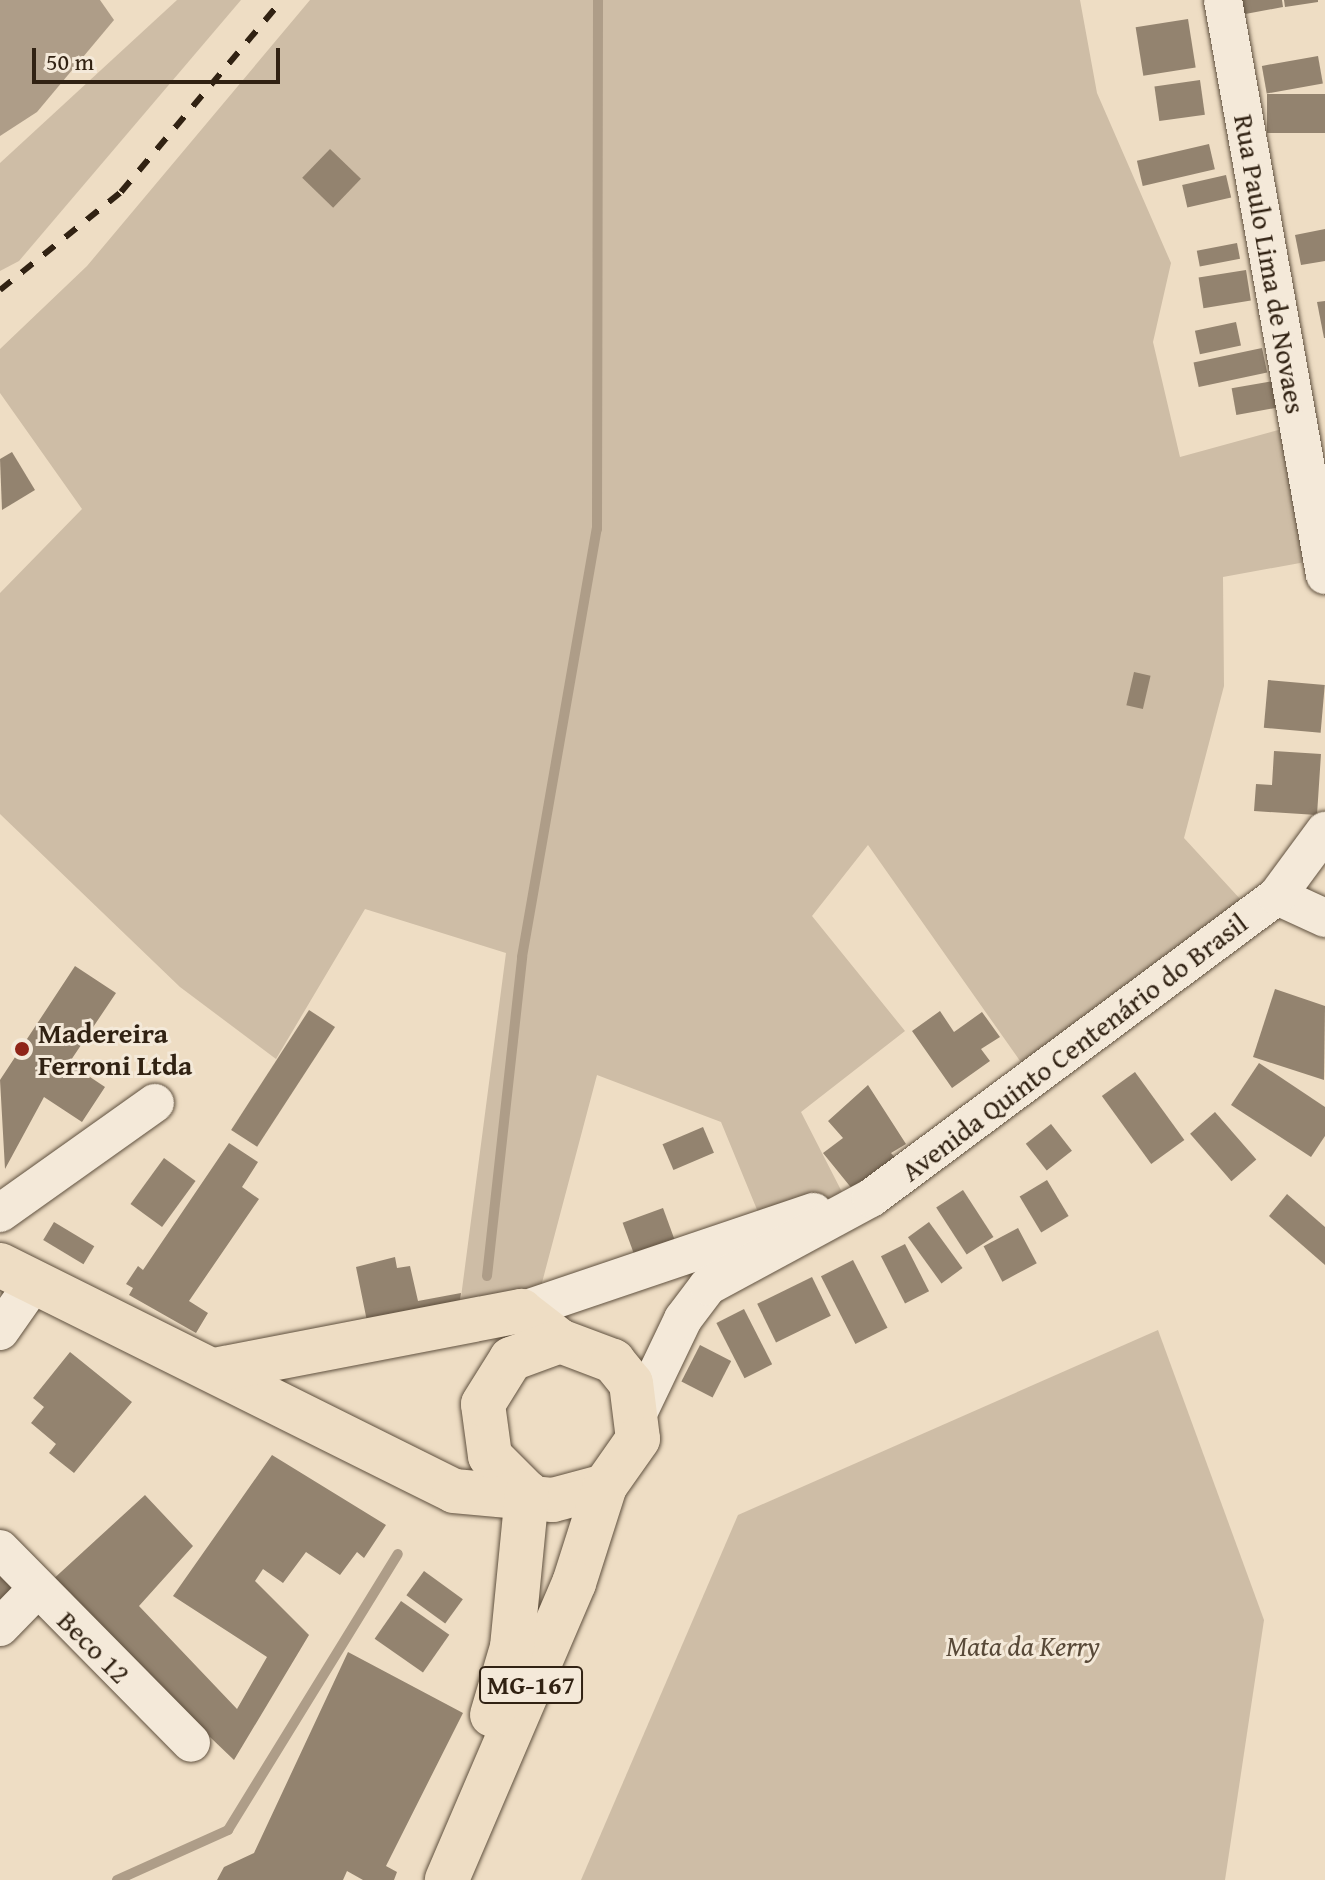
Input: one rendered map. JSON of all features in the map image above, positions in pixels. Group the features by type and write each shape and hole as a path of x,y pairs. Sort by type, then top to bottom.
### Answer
{"main road":[{"path":"18,1273 219,1369 454,1491 490,1499 527,1493 567,1499 605,1486"},
{"path":"219,1369 521,1311 560,1341 613,1361 639,1411"},
{"path":"527,1493 490,1456 483,1404 511,1359 560,1341"},
{"name":"Avenida Quinto Centenário do Brasil","path":"445,1880 574,1583 605,1486 626,1466 639,1411"},
{"path":"454,1491 520,1577"},
{"name":"Avenida Quinto Centenário do Brasil","path":"445,1880 512,1647 527,1493"}],"street":[{"name":"Rua Paulo Lima de Novaes","path":"1223,0 1325,575"},
{"name":"Avenida Quinto Centenário do Brasil","path":"639,1411 683,1319 708,1286 871,1198 1277,896 1325,831"},
{"path":"1277,896 1325,918"},
{"path":"0,1213 155,1103"},
{"name":"Avenida Quinto Centenário do Brasil","path":"521,1311 750,1229 871,1198"},
{"path":"0,1331 18,1273"},
{"path":"560,1341 602,1282"},
{"name":"Beco 12","path":"0,1549 36,1590 191,1743"},
{"path":"0,1627 36,1590"}],"green space":[{"path":"177,0 241,0 19,261 0,271 0,163"},
{"path":"310,0 1080,0 1097,93 1171,263 1153,342 1180,457 1282,429 1311,561 1223,577 1224,686 1184,838 1242,901 1025,1068 868,845 812,916 905,1031 801,1112 843,1194 760,1217 721,1122 597,1075 539,1294 458,1320 506,953 365,909 276,1059 180,987 0,814 0,593 82,509 0,393 0,349 87,266"},
{"name":"Mata da Kerry","path":"1158,1330 1264,1620 1225,1880 581,1880 738,1515"}],"shaded area":[{"path":"0,0 100,0 114,20 37,112 0,136"}],"building":[{"path":"1238,0 1282,0 1283,7 1240,15"},
{"path":"1284,0 1318,0 1318,2 1285,7"},
{"path":"1188,19 1196,67 1143,76 1136,27"},
{"path":"1318,56 1323,84 1267,93 1262,66"},
{"path":"1200,80 1205,115 1159,121 1154,86"},
{"path":"1267,94 1325,94 1325,133 1267,133"},
{"path":"1209,144 1215,169 1143,186 1137,161"},
{"path":"330,149 361,179 333,208 302,178"},
{"path":"1226,175 1231,197 1187,208 1182,185"},
{"path":"1325,229 1325,261 1301,265 1295,235"},
{"path":"1237,243 1240,259 1200,267 1197,251"},
{"path":"1246,270 1251,301 1203,308 1199,278"},
{"path":"1325,301 1325,338 1324,338 1317,302"},
{"path":"1236,322 1241,345 1200,354 1195,331"},
{"path":"1262,348 1267,372 1199,387 1194,363"},
{"path":"1273,381 1278,408 1236,415 1232,388"},
{"path":"12,452 35,490 2,510 0,459"},
{"path":"1134,672 1151,676 1143,709 1126,705"},
{"path":"1268,680 1325,685 1321,733 1264,728"},
{"path":"1274,751 1321,754 1317,815 1254,811 1256,784 1272,785"},
{"path":"75,966 116,993 69,1063 105,1087 82,1122 44,1097 5,1169 0,1080"},
{"path":"1275,989 1325,1006 1324,1080 1253,1057"},
{"path":"309,1010 335,1027 257,1147 231,1130"},
{"path":"940,1011 954,1032 982,1012 1000,1037 981,1049 990,1061 952,1088 912,1031"},
{"path":"1259,1063 1325,1107 1325,1136 1311,1157 1231,1105"},
{"path":"1135,1072 1184,1140 1151,1164 1102,1096"},
{"path":"868,1085 906,1144 891,1153 900,1163 853,1190 823,1153 843,1138 828,1121"},
{"path":"1215,1112 1256,1160 1231,1181 1190,1134"},
{"path":"1051,1124 1072,1151 1047,1170 1026,1144"},
{"path":"703,1127 714,1153 673,1170 662,1144"},
{"path":"229,1143 258,1162 242,1187 259,1199 189,1301 208,1313 196,1333 129,1295 133,1288 126,1284 138,1266 143,1270"},
{"path":"164,1158 196,1181 162,1227 130,1204"},
{"path":"1047,1180 1069,1216 1041,1232 1020,1196"},
{"path":"963,1190 993,1237 967,1254 936,1207"},
{"path":"1287,1194 1325,1227 1325,1265 1269,1216"},
{"path":"663,1208 678,1249 638,1264 623,1223"},
{"path":"54,1222 94,1246 83,1264 43,1240"},
{"path":"929,1222 963,1268 941,1283 908,1237"},
{"path":"1018,1228 1037,1263 1002,1282 984,1246"},
{"path":"905,1244 929,1291 905,1303 881,1256"},
{"path":"395,1257 397,1268 410,1266 418,1301 461,1293 458,1320 370,1336 356,1267"},
{"path":"853,1260 888,1328 855,1344 821,1276"},
{"path":"812,1277 831,1316 776,1342 757,1304"},
{"path":"744,1309 772,1364 745,1378 716,1323"},
{"path":"700,1345 731,1361 713,1397 681,1382"},
{"path":"70,1352 132,1402 74,1473 49,1453 56,1444 31,1423 44,1407 33,1398"},
{"path":"272,1455 386,1525 364,1558 357,1552 340,1575 306,1552 283,1583 263,1569 255,1581 309,1635 234,1760 49,1583 145,1495 193,1546 139,1606 237,1709 267,1657 173,1596"},
{"path":"0,1563 21,1582 0,1616"},
{"path":"424,1571 463,1599 445,1623 406,1595"},
{"path":"401,1601 449,1635 423,1673 375,1639"},
{"path":"348,1652 463,1713 386,1866 397,1872 394,1880 363,1880 347,1871 343,1880 217,1880 224,1867 254,1853"}],"waterway":[{"path":"487,1276 522,957 597,529 598,0"},
{"path":"117,1880 228,1830 398,1554"}],"railway":[{"path":"0,290 121,192 282,0"}],"place":[{"name":"Madereira Ferroni Ltda","path":"22,1049"}]}
